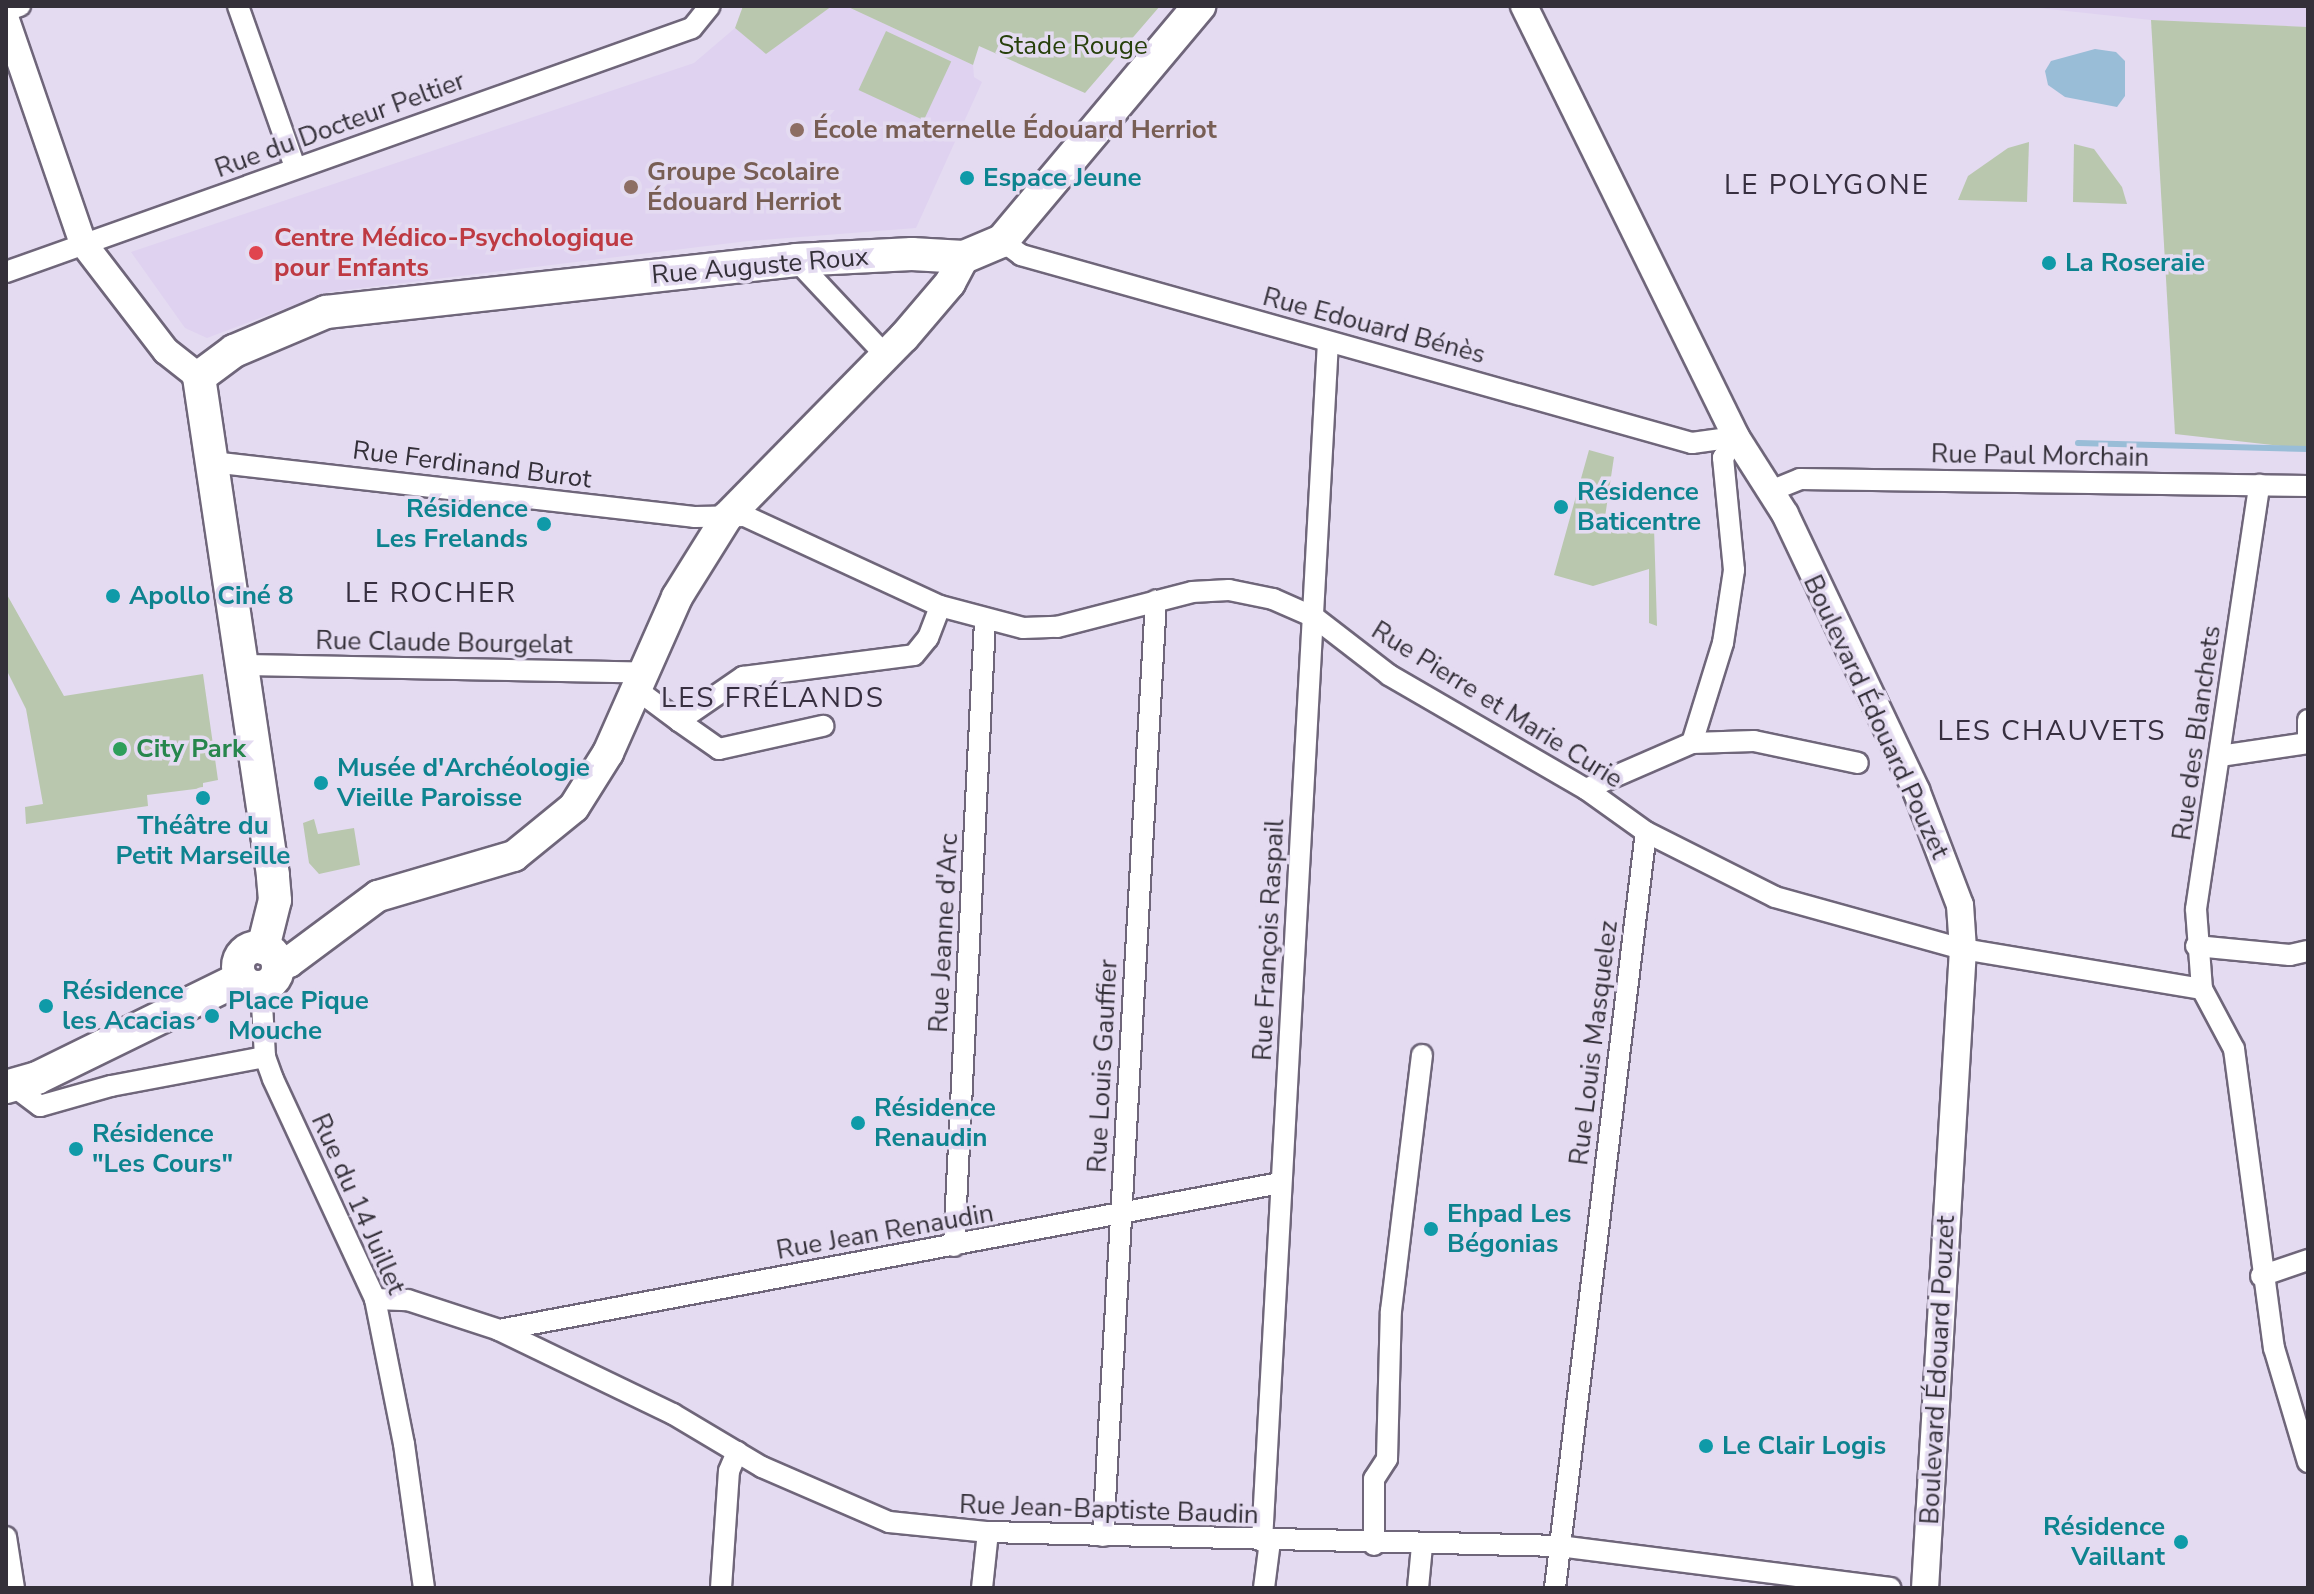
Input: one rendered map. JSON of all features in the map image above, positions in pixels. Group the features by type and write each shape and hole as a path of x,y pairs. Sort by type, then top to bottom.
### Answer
{"main road":[{"path":"1002,241 1199,6"},
{"name":"Rue Auguste Roux","path":"199,377 234,351 326,312 796,260 912,254 964,257 1002,241"},
{"path":"9,1086 30,1068 256,968 289,962 378,896 514,856 543,836 591,784 677,597 727,517 886,356 950,283 964,257"},
{"path":"199,377 273,875 275,900 256,968"}],"street":[{"path":"6,11 20,6"},
{"path":"238,6 295,167"},
{"name":"Rue du Docteur Peltier","path":"6,272 692,28 710,6"},
{"name":"Boulevard Édouard Pouzet","path":"1524,6 1736,437 1773,490 1941,849 1960,905 1963,949 1925,1588"},
{"path":"6,20 83,243 166,351 199,377"},
{"name":"Rue Edouard Bénès","path":"1002,241 1021,255 1328,342 1533,395 1692,443 1736,437"},
{"path":"796,260 886,356"},
{"name":"Rue François Raspail","path":"1264,1588 1280,1183 1328,342"},
{"path":"1692,743 1723,643 1734,570 1723,458 1736,437"},
{"name":"Rue Ferdinand Burot","path":"212,462 727,517"},
{"name":"Rue Paul Morchain","path":"1773,490 1800,479 2308,486"},
{"name":"Rue des Blanchets","path":"2202,989 2196,946 2196,909 2259,485"},
{"name":"Rue Pierre et Marie Curie","path":"727,517 745,516 940,606 985,622 1057,627 1156,600 1229,590 1273,599 1314,617 1389,675 1586,789 1646,832 1775,897 1963,949 2202,989"},
{"name":"Rue Louis Gauffier","path":"1103,1536 1156,600"},
{"path":"679,721 743,677 914,655 928,638 940,606"},
{"name":"Rue Jeanne d'Arc","path":"954,1246 985,622"},
{"name":"Rue Claude Bourgelat","path":"243,665 640,681"},
{"path":"640,681 679,721 719,749 823,726"},
{"path":"2220,756 2308,742 2308,720"},
{"path":"1586,789 1692,743 1754,741 1858,763"},
{"name":"Rue Louis Masquelez","path":"1555,1588 1646,832"},
{"path":"2196,946 2290,955 2308,951"},
{"name":"Rue du 14 Juillet","path":"256,968 265,1057 375,1299 404,1444 424,1588"},
{"path":"2202,989 2234,1049 2261,1276 2300,1415 2308,1462"},
{"path":"1374,1545 1374,1479 1387,1459 1391,1311 1422,1055"},
{"path":"9,1086 40,1106 111,1086 265,1057"},
{"name":"Rue Jean Renaudin","path":"499,1330 1120,1217 1280,1183"},
{"path":"2261,1276 2308,1260"},
{"name":"Rue Jean-Baptiste Baudin","path":"375,1299 408,1300 499,1330 673,1414 737,1452 864,1515 988,1532 1374,1545 1559,1546 1890,1588"},
{"path":"721,1588 729,1471 737,1452"},
{"path":"982,1588 988,1532"},
{"path":"6,1537 14,1588"},
{"path":"1418,1588 1422,1546"}],"shaded area":[{"name":"Groupe Scolaire Édouard Herriot","path":"832,6 846,6 973,65 974,77 982,82 916,228 748,241 329,292 207,338 185,328 131,252 694,63 735,28 766,53"},
{"path":"2020,6 2308,6 2308,27 2151,20"}],"green space":[{"path":"743,6 832,6 766,54 735,28"},
{"name":"Stade Rouge","path":"846,6 1160,6 1085,93 979,46 973,65"},
{"path":"2151,20 2308,27 2308,449 2175,434"},
{"path":"886,31 951,61 924,120 859,90"},
{"path":"2029,142 2027,202 1958,200 1968,176 2008,148"},
{"path":"2074,144 2094,149 2122,187 2127,204 2073,202"},
{"path":"1589,450 1614,457 1605,517 1654,527 1657,626 1649,623 1649,569 1593,586 1554,575"},
{"path":"6,593 64,696 203,674 218,780 203,783 203,788 147,795 148,806 26,824 25,807 43,804 26,709 6,669"},
{"path":"314,819 318,834 354,828 360,865 319,874 309,863 303,823"}],"water":[{"path":"2095,49 2116,52 2125,61 2125,96 2117,107 2065,97 2048,85 2045,71 2051,61"}],"waterway":[{"path":"2078,443 2308,449"}],"place":[{"name":"École maternelle Édouard Herriot","path":"797,130"},
{"name":"Espace Jeune","path":"967,178"},
{"name":"Groupe Scolaire Édouard Herriot","path":"631,187"},
{"name":"Centre Médico-Psychologique pour Enfants","path":"256,253"},
{"name":"La Roseraie","path":"2049,263"},
{"name":"Résidence Baticentre","path":"1561,507"},
{"name":"Résidence Les Frelands","path":"544,524"},
{"name":"Apollo Ciné 8","path":"113,596"},
{"name":"City Park","path":"120,749"},
{"name":"Musée d'Archéologie Vieille Paroisse","path":"321,783"},
{"name":"Théâtre du Petit Marseille","path":"203,798"},
{"name":"Résidence les Acacias","path":"46,1006"},
{"name":"Place Pique Mouche","path":"212,1016"},
{"name":"Résidence Renaudin","path":"858,1123"},
{"name":"Résidence \"Les Cours\"","path":"76,1149"},
{"name":"Ehpad Les Bégonias","path":"1431,1229"},
{"name":"Le Clair Logis","path":"1706,1446"},
{"name":"Résidence Vaillant","path":"2181,1542"}],"district":[{"name":"LE POLYGONE","path":"1827,185"},
{"name":"LE ROCHER","path":"431,593"},
{"name":"LES FRÉLANDS","path":"773,698"},
{"name":"LES CHAUVETS","path":"2052,731"}]}
